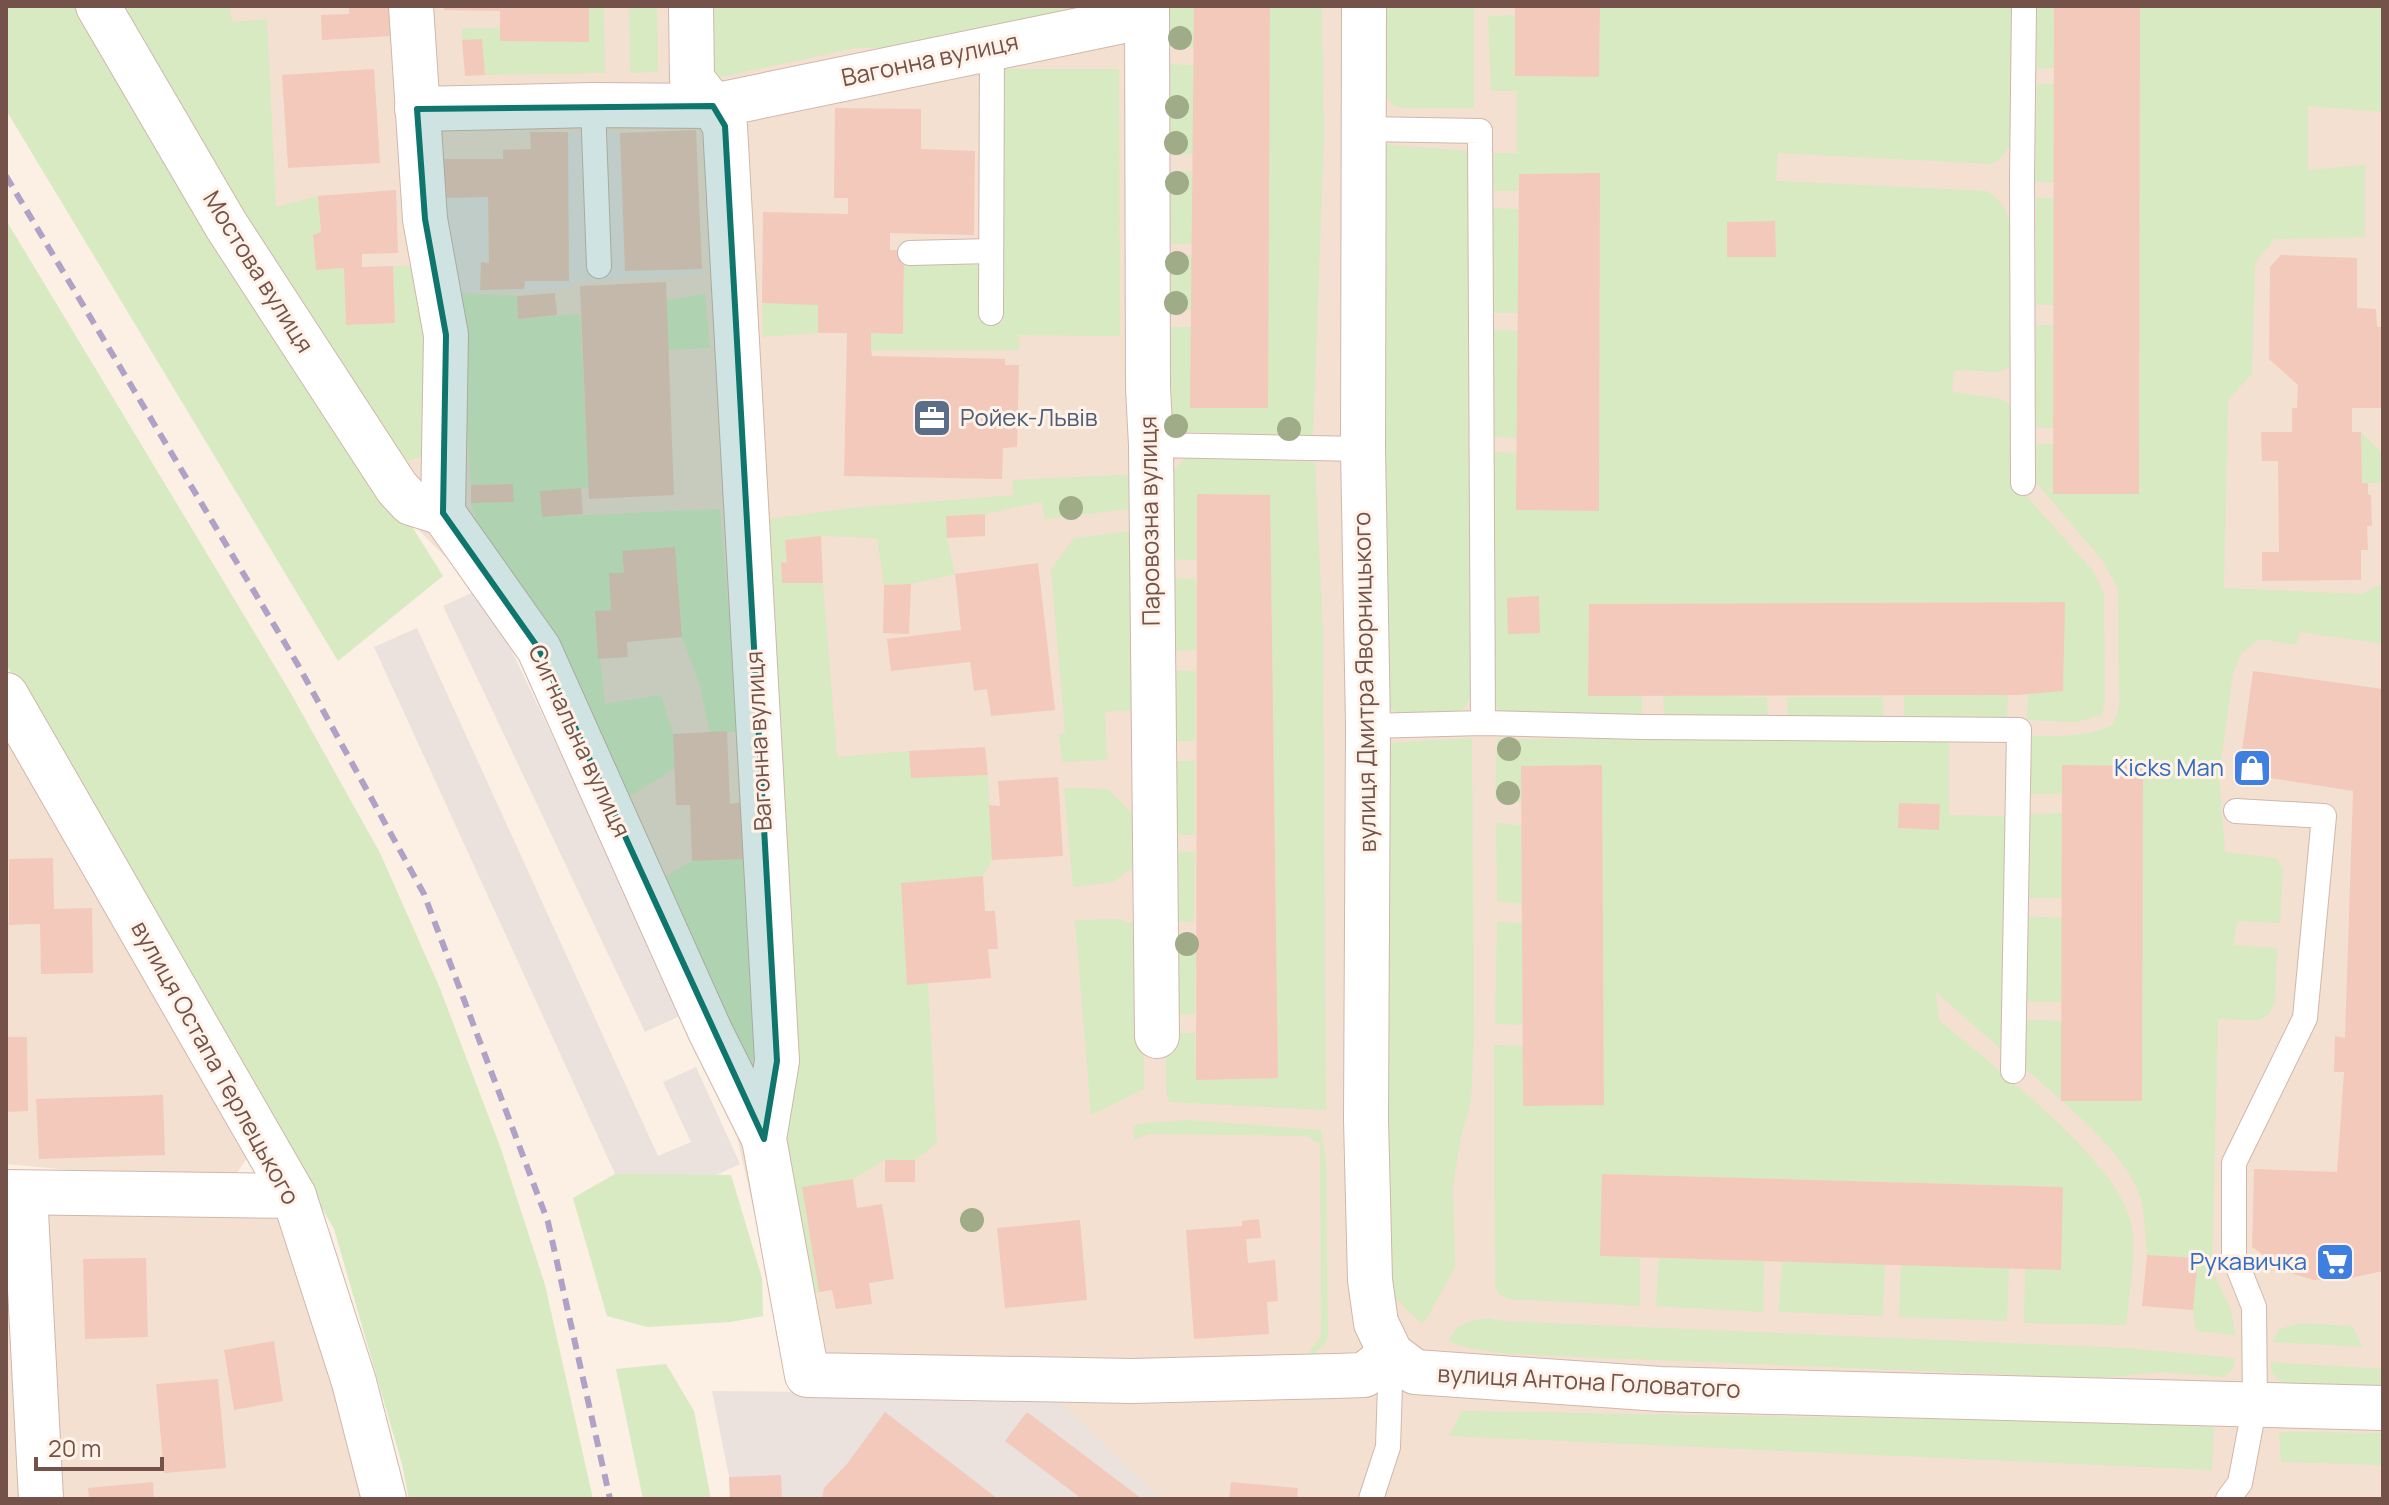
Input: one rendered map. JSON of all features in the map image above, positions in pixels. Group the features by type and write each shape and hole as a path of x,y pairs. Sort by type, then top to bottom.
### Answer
{"street":[{"name":"Мостова вулиця","path":"98,6 226,225 397,488 411,503 443,513"},
{"path":"411,6 425,219 446,335 443,513"},
{"name":"Вагонна вулиця","path":"691,6 692,79 725,126 777,1061 764,1139 807,1375 1131,1381 1364,1375 1391,1354"},
{"name":"вулиця Дмитра Яворницького","path":"1364,6 1363,449 1368,726 1366,1120 1370,1280 1376,1323 1391,1354"},
{"name":"Вагонна вулиця","path":"417,109 713,106 1147,11"},
{"name":"Паровозна вулиця","path":"1147,11 1148,388 1157,1036"},
{"name":"Сигнальна вулиця","path":"443,513 539,649 710,1031 764,1139"},
{"name":"вулиця Остапа Терлецького","path":"6,695 294,1196 354,1382 384,1499"},
{"path":"41,1499 16,1192 294,1196"},
{"name":"вулиця Антона Головатого","path":"1391,1354 1415,1372 1660,1389 2383,1408"}],"lane":[{"path":"2023,483 2024,6"},
{"path":"991,313 992,47"},
{"path":"593,105 599,266"},
{"path":"1365,129 1480,131 1483,723"},
{"path":"910,253 991,251"},
{"path":"1151,445 1363,449"},
{"path":"1368,726 1483,723 2019,730 2013,1071"},
{"path":"2228,1499 2240,1483 2255,1404 2254,1307 2234,1257 2234,1163 2305,1018 2324,816 2236,811"},
{"path":"1371,1499 1388,1447 1391,1354"}],"highlighted area":[{"path":"713,106 725,126 777,1061 764,1139 539,649 443,513 446,335 425,219 417,109"}],"shaded area":[{"path":"82,6 2383,6 2383,1499 1140,1499 803,1377 769,1278 726,1088 508,620 372,483"},
{"path":"696,130 702,274 578,282 568,289 458,293 438,198 503,159 503,150 531,149 530,132"},
{"path":"482,588 684,1014 645,1032 443,606"},
{"path":"417,628 658,1156 691,1142 663,1082 696,1067 740,1164 633,1213 374,647"},
{"path":"6,729 247,1158 229,1185 6,1164"},
{"path":"6,1195 293,1220 372,1499 6,1499"},
{"path":"712,1391 1053,1395 1161,1499 730,1499 729,1477"}],"green space":[{"path":"6,6 85,6 443,576 338,661 6,110"},
{"path":"125,6 230,6 232,22 267,19 276,207 318,196 321,232 313,235 316,270 344,268 346,325 395,323 393,266 415,266 429,379 428,454 394,466 128,28"},
{"path":"589,6 604,6 605,73 485,75 482,39 462,40 462,28 500,28 500,41 589,42"},
{"path":"629,6 657,6 658,72 630,73"},
{"path":"701,6 1102,6 938,47 855,48 722,77 708,73"},
{"path":"1162,6 1194,6 1194,47 1161,46"},
{"path":"1270,6 1322,6 1324,137 1313,437 1167,431 1160,327 1191,327 1191,408 1268,407"},
{"path":"1383,6 1474,6 1474,108 1400,108 1386,98"},
{"path":"1600,6 2016,6 2011,143 2004,155 1992,164 1778,153 1776,181 1987,191 2003,207 2010,219 2012,365 2000,372 1954,370 1952,392 2002,399 2011,406 2014,482 2093,571 2104,594 2105,703 2102,715 2077,722 2027,720 2028,694 2063,690 2064,602 1589,604 1588,696 1642,695 1642,717 1499,712 1491,698 1489,452 1517,453 1516,510 1599,511 1600,174 1519,174 1518,191 1494,191 1493,153 1517,153 1517,91 1491,91 1488,16 1515,15 1515,76 1599,77","holes":["1775,221 1776,257 1727,257 1727,222"]},
{"path":"2037,6 2054,6 2054,68 2037,69"},
{"path":"2140,6 2383,8 2383,112 2308,106 2308,170 2365,165 2365,237 2275,239 2255,262 2252,374 2228,400 2224,588 2362,594 2380,585 2383,580 2383,644 2300,632 2296,645 2260,639 2242,652 2233,673 2219,777 2225,852 2276,858 2283,869 2280,923 2237,921 2234,945 2277,948 2275,1003 2268,1015 2259,1020 2218,1019 2212,1270 2231,1310 2236,1335 2196,1331 2193,1310 2197,1258 2147,1255 2143,1209 2131,1177 2105,1142 2023,1067 2024,1020 2062,1021 2142,1100 2143,766 2062,794 2026,794 2027,736 2071,735 2102,729 2113,725 2119,707 2118,588 2102,560 2034,480 2034,444 2053,444 2054,494 2138,494"},
{"path":"1161,64 1193,65 1193,154 1161,154"},
{"path":"1004,69 1119,69 1120,336 1019,335 1019,350 871,350 871,333 903,334 904,265 982,265 983,323 1003,322"},
{"path":"2037,84 2054,84 2054,183 2035,182"},
{"path":"1380,144 1470,151 1471,693 1467,705 1459,713 1403,716 1378,702"},
{"path":"1192,171 1192,244 1161,244 1162,172"},
{"path":"2036,198 2054,198 2054,305 2036,305"},
{"path":"1492,208 1518,209 1518,313 1491,313"},
{"path":"6,220 289,690 380,853 439,986 501,1149 545,1285 593,1499 409,1499 402,1464 334,1229 6,664"},
{"path":"1161,255 1192,255 1192,310 1160,310"},
{"path":"458,293 517,296 519,319 580,314 589,488 541,491 542,517 720,509 739,732 710,732 699,683 682,637 675,547 622,551 624,573 609,574 611,610 595,611 605,704 661,695 673,734 674,769 627,798 483,542 471,503 512,484 471,485"},
{"path":"705,294 710,348 668,350 666,300"},
{"path":"762,303 818,305 818,333 763,337"},
{"path":"2036,325 2053,325 2053,428 2035,427"},
{"path":"1490,330 1518,331 1517,438 1489,436"},
{"path":"2361,432 2383,454 2383,483 2362,483"},
{"path":"1186,457 1315,462 1323,632 1326,1110 1169,1102 1166,1089 1166,1033 1195,1033 1196,1080 1278,1078 1270,495 1197,494 1196,560 1167,559 1169,476"},
{"path":"1137,476 1137,500 1129,509 1045,519 1042,502 985,514 947,516 947,538 955,574 911,584 884,585 877,538 821,536 785,540 787,563 781,563 782,583 823,583 837,757 909,751 912,778 988,775 992,860 983,876 901,883 907,985 928,983 937,1143 915,1160 885,1160 853,1179 802,1188 819,1292 810,1294 785,1148 763,520 851,508 1014,495 1012,480"},
{"path":"1138,530 1150,709 1105,712 1107,760 1062,762 1059,734 1065,732 1051,570 1074,538"},
{"path":"1168,578 1196,579 1196,650 1167,651"},
{"path":"1167,670 1196,671 1195,741 1166,741"},
{"path":"1663,695 1767,697 1768,718 1664,717"},
{"path":"2008,695 2007,721 1904,718 1904,696"},
{"path":"1787,697 1883,697 1883,719 1788,719"},
{"path":"1472,738 1474,1035 1471,1101 1460,1141 1453,1187 1455,1267 1426,1320 1421,1323 1393,1296 1385,1274 1383,743"},
{"path":"1497,739 1949,739 1949,815 2008,816 2005,1053 1936,992 1939,1020 2074,1138 2117,1192 2129,1216 2133,1242 2126,1325 2024,1323 2025,1268 2061,1269 2063,1187 1603,1174 1600,1256 1640,1258 1640,1306 1508,1299 1498,1293 1495,1285 1494,1045 1523,1046 1523,1106 1604,1105 1602,766 1521,766 1521,802 1495,799","holes":["1899,803 1940,804 1939,830 1898,828"]},
{"path":"1166,761 1195,761 1195,835 1166,834"},
{"path":"1064,788 1108,789 1133,814 1135,866 1113,882 1073,887"},
{"path":"2062,813 2062,898 2025,898 2026,814"},
{"path":"1496,823 1521,825 1522,904 1497,901"},
{"path":"1166,851 1195,852 1194,922 1166,921"},
{"path":"746,859 760,1058 738,1061 661,879 692,861"},
{"path":"2025,916 2062,918 2061,1002 2023,1001"},
{"path":"1118,919 1143,927 1144,1089 1091,1115 1075,920"},
{"path":"1497,922 1522,923 1522,1025 1495,1024"},
{"path":"1196,939 1195,1014 1166,1015 1166,940"},
{"path":"1186,1120 1321,1130 1326,1160 1328,1337 1314,1354 1308,1353 1321,1335 1320,1145 1307,1136 1149,1134 1134,1140 1133,1127 1138,1124"},
{"path":"615,1174 731,1175 762,1278 763,1316 730,1322 647,1327 607,1316 573,1198"},
{"path":"1659,1258 1764,1261 1763,1312 1656,1306"},
{"path":"1782,1262 1885,1264 1883,1316 1779,1312"},
{"path":"1901,1265 2009,1268 2007,1321 1899,1317"},
{"path":"1490,1318 1502,1321 2127,1348 2235,1358 2233,1370 2224,1377 2163,1372 2098,1378 1508,1354 1468,1348 1448,1341 1465,1323"},
{"path":"2300,1323 2352,1326 2363,1347 2272,1342 2279,1329"},
{"path":"2271,1362 2383,1369 2383,1386 2284,1383 2274,1375"},
{"path":"666,1364 694,1411 711,1499 643,1499 616,1369"},
{"path":"1462,1411 2214,1424 2212,1470 1449,1436"},
{"path":"2279,1432 2383,1433 2383,1465 2281,1462"}],"building":[{"path":"349,6 390,6 392,36 322,40 321,15 349,14"},
{"path":"445,6 589,6 589,42 500,41 500,11 444,10"},
{"path":"1194,6 1270,6 1268,408 1190,408"},
{"path":"1515,6 1600,6 1599,77 1515,76"},
{"path":"2054,6 2140,6 2139,494 2053,494"},
{"path":"482,39 485,75 465,76 462,40"},
{"path":"374,69 380,163 288,168 282,75"},
{"path":"835,108 921,109 921,149 975,151 974,235 890,233 890,250 904,250 903,334 871,333 871,350 872,356 1005,359 1005,365 1019,365 1017,447 1003,448 1002,479 844,476 847,333 818,333 818,305 762,303 763,212 848,214 848,198 834,198"},
{"path":"696,130 702,269 625,271 620,133"},
{"path":"530,132 568,132 569,281 525,281 524,289 480,290 481,262 489,263 488,197 438,198 438,159 503,159 503,150 531,149"},
{"path":"1600,173 1599,511 1516,510 1519,174"},
{"path":"396,190 398,253 362,254 362,267 393,266 395,323 346,325 344,268 316,270 313,235 321,232 318,196"},
{"path":"1775,221 1776,257 1727,257 1727,222"},
{"path":"2281,255 2357,258 2357,308 2376,309 2377,327 2383,327 2383,408 2352,408 2352,432 2361,432 2362,483 2368,483 2368,495 2371,495 2372,526 2367,526 2368,550 2361,550 2361,580 2262,581 2262,552 2279,552 2278,461 2262,461 2261,432 2292,432 2292,408 2297,408 2298,385 2269,359 2270,267"},
{"path":"666,282 674,495 589,499 580,286"},
{"path":"555,293 557,315 518,319 517,296"},
{"path":"513,484 514,502 471,503 471,485"},
{"path":"581,488 583,514 542,517 540,491"},
{"path":"1197,494 1270,495 1278,1078 1196,1080"},
{"path":"985,514 985,536 947,538 946,516"},
{"path":"821,536 823,583 782,583 781,562 787,563 785,540"},
{"path":"675,547 682,637 627,642 628,657 598,659 595,611 611,610 609,573 624,573 622,551"},
{"path":"1038,563 1055,710 991,716 987,689 974,691 970,662 891,671 887,639 961,630 955,574"},
{"path":"911,584 909,634 883,633 884,585"},
{"path":"1539,596 1540,633 1508,634 1507,598"},
{"path":"2065,602 2063,691 2018,695 1588,696 1589,604"},
{"path":"2253,671 2383,689 2383,1271 2346,1279 2314,1280 2290,1273 2252,1247 2254,1169 2337,1172 2344,1072 2334,1072 2335,1036 2345,1038 2353,791 2239,773"},
{"path":"727,731 730,804 743,802 746,859 692,861 690,805 676,805 673,734"},
{"path":"985,747 988,775 911,778 909,751"},
{"path":"1602,765 1604,1105 1523,1106 1521,766"},
{"path":"2062,765 2143,766 2142,1101 2061,1101"},
{"path":"1058,777 1063,856 992,860 989,805 1000,806 998,781"},
{"path":"1899,803 1940,804 1939,830 1898,828"},
{"path":"53,858 54,909 92,908 93,973 41,974 40,924 9,925 9,859"},
{"path":"983,876 985,911 995,911 998,949 988,949 991,978 907,985 901,883"},
{"path":"6,1037 27,1037 28,1111 6,1112"},
{"path":"163,1095 165,1155 39,1159 36,1099"},
{"path":"885,1160 915,1160 915,1182 885,1182"},
{"path":"1602,1174 2063,1187 2061,1270 1600,1256"},
{"path":"853,1179 857,1208 882,1204 894,1279 869,1283 872,1304 836,1309 832,1290 819,1292 802,1187"},
{"path":"1259,1219 1261,1238 1246,1239 1248,1263 1275,1260 1278,1301 1267,1302 1269,1334 1194,1339 1186,1230 1242,1226 1242,1221"},
{"path":"1080,1220 1087,1300 1005,1308 997,1228"},
{"path":"2147,1255 2198,1258 2193,1310 2142,1306"},
{"path":"146,1258 148,1337 85,1339 83,1259"},
{"path":"274,1341 283,1401 234,1410 224,1350"},
{"path":"218,1379 226,1468 164,1473 156,1384"},
{"path":"885,1412 998,1499 822,1499 824,1488 847,1464"},
{"path":"1027,1412 1142,1499 1082,1499 1005,1441"},
{"path":"781,1475 782,1499 730,1499 729,1477"},
{"path":"153,1482 154,1499 89,1499 88,1488"},
{"path":"1231,1482 1298,1488 1297,1499 1229,1499"}],"railway":[{"path":"6,176 298,665 424,894 548,1222 610,1499"}],"place":[{"name":"Ройек-Львів","path":"932,418"},
{"name":"Kicks Man","path":"2252,768"},
{"name":"Рукавичка","path":"2335,1262"}]}
